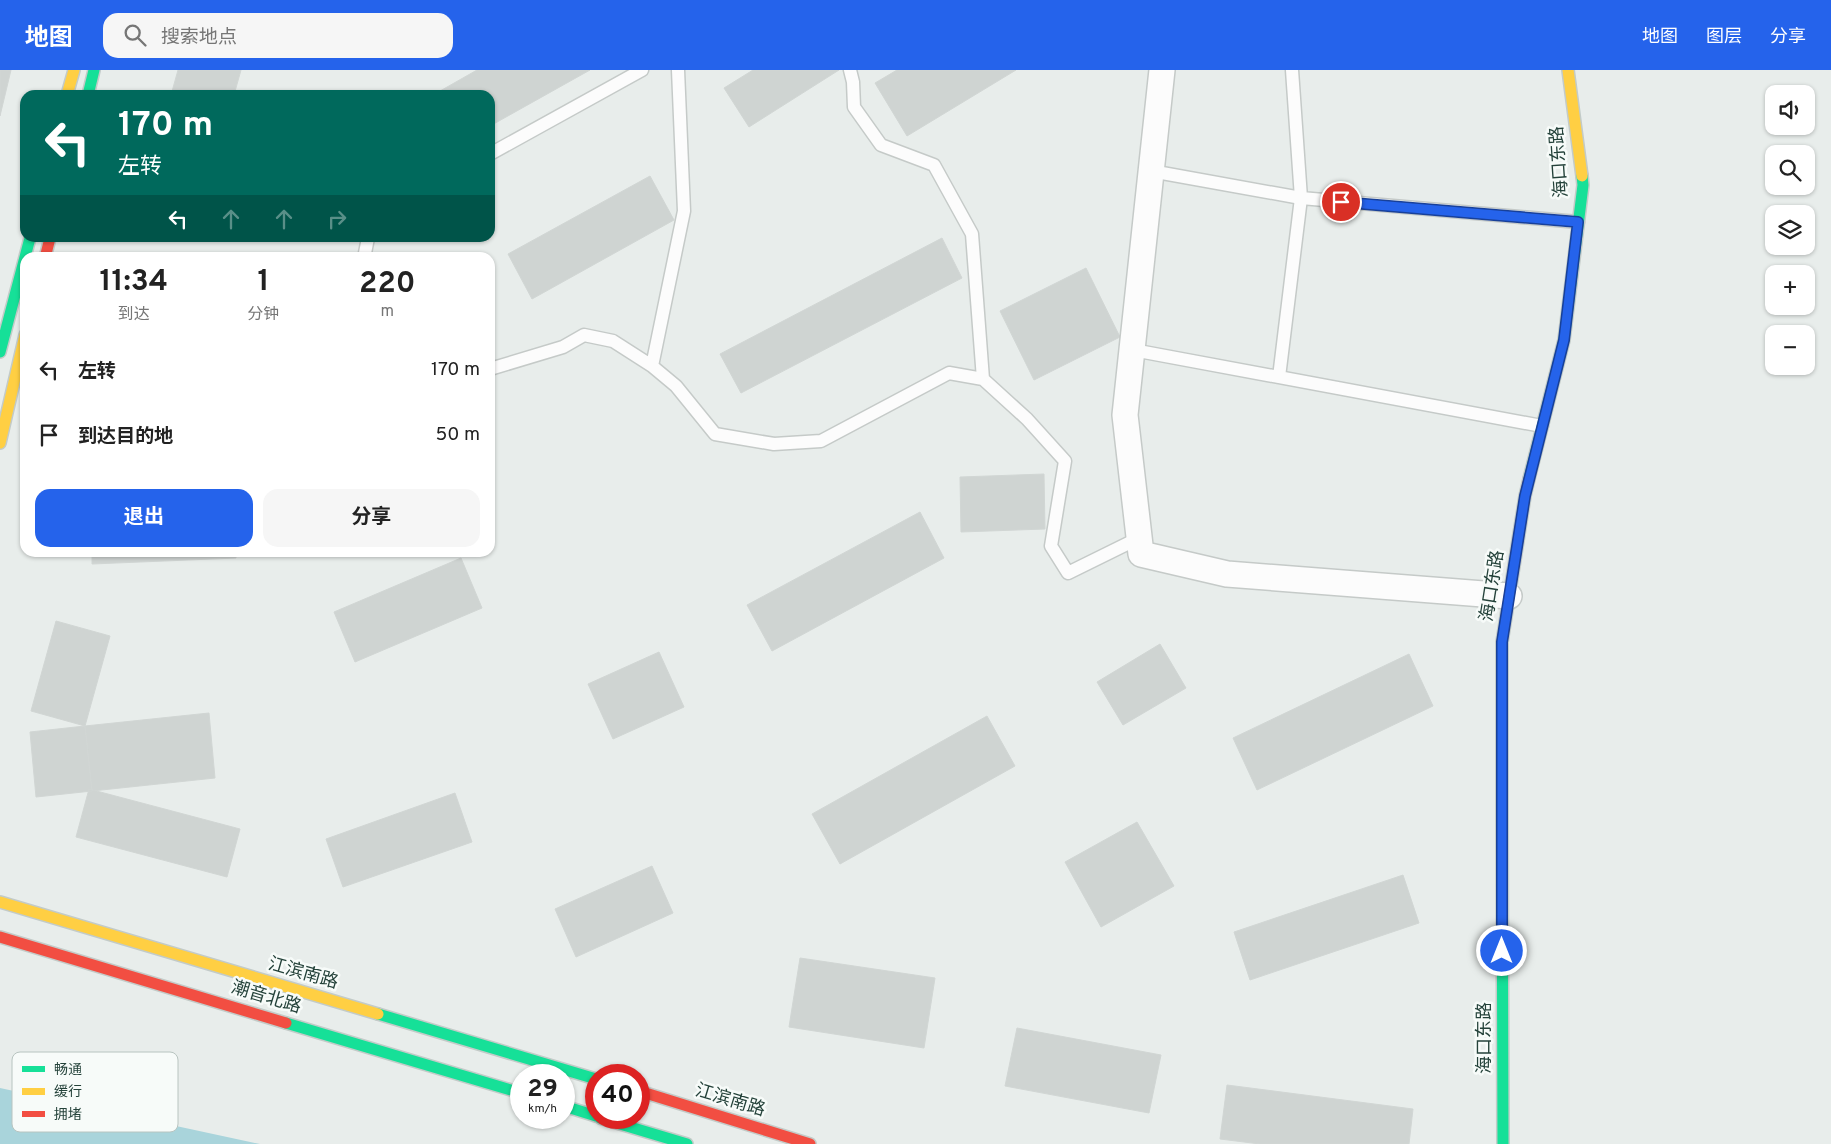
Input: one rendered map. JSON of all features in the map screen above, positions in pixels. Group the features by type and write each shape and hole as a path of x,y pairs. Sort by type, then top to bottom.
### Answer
{"main road":[{"path":"68,90 74,70"},
{"path":"89,90 94,70"},
{"name":"海口东路","path":"1503,1144 1502,642 1525,496 1564,340 1583,185 1568,70"},
{"path":"0,352 20,276"},
{"path":"0,443 12,409 20,363"},
{"name":"江滨南路","path":"0,902 585,1076"},
{"name":"潮音北路","path":"0,937 510,1090"},
{"name":"江滨南路","path":"650,1094 810,1144"},
{"path":"637,1129 687,1144"}],"street":[{"path":"1162,70 1125,415 1141,554 1227,574 1509,596"}],"lane":[{"path":"495,151 642,70"},
{"path":"652,366 684,211 678,70"},
{"path":"850,70 854,107 881,146 934,165 972,234 983,378"},
{"path":"1280,377 1301,198 1292,70"},
{"path":"1151,171 1301,198 1578,222"},
{"path":"495,367 562,347 584,335 613,341 652,366 676,386 714,434 774,444 821,441 949,374 983,378 1027,419 1065,461 1051,546 1068,573 1139,538"},
{"path":"1133,350 1542,426"}],"water":[{"path":"0,1088 12,1091 12,1132 178,1132 178,1126 260,1144 0,1144"}],"building":[{"path":"0,70 11,70 0,116"},
{"path":"178,70 241,70 235,90 172,90"},
{"path":"477,70 590,70 495,123 495,90 442,90"},
{"path":"753,70 839,70 749,127 724,88"},
{"path":"897,70 1016,70 907,136 875,83"},
{"path":"650,176 674,220 532,299 508,254"},
{"path":"942,238 962,278 741,393 720,354"},
{"path":"1086,268 1120,337 1034,380 1000,311"},
{"path":"1044,474 1045,529 961,532 960,477"},
{"path":"920,512 944,558 772,651 747,605"},
{"path":"92,557 236,557 236,558 92,564"},
{"path":"461,558 482,608 355,662 334,612"},
{"path":"56,621 110,636 85,726 31,711"},
{"path":"1160,644 1186,688 1123,725 1097,682"},
{"path":"659,652 684,707 613,739 588,684"},
{"path":"1409,654 1433,706 1257,790 1233,738"},
{"path":"209,713 215,778 92,791 85,726"},
{"path":"987,716 1015,766 840,864 812,814"},
{"path":"85,726 92,791 36,797 30,732"},
{"path":"89,789 240,829 227,877 76,837"},
{"path":"455,793 472,842 343,887 326,839"},
{"path":"1137,822 1174,886 1101,927 1065,862"},
{"path":"652,866 673,913 576,957 555,909"},
{"path":"1403,875 1419,923 1250,980 1234,932"},
{"path":"800,958 935,978 924,1048 789,1027"},
{"path":"1017,1028 1161,1055 1149,1113 1005,1086"},
{"path":"1227,1085 1413,1109 1409,1144 1260,1144 1220,1139"}],"traffic: fast":[{"path":"89,90 94,70"},
{"path":"1529,479 1564,340 1583,185 1582,176"},
{"path":"26,252 29,242"},
{"path":"0,352 20,276"},
{"path":"1502,815 1503,1144"},
{"path":"378,1014 585,1076"},
{"path":"286,1023 510,1090"},
{"path":"575,1109 585,1113"},
{"path":"637,1129 687,1144"}],"traffic: slow":[{"path":"68,90 74,70"},
{"path":"1568,70 1582,176"},
{"path":"0,443 20,357"},
{"path":"0,902 378,1014"}],"traffic: jam":[{"path":"46,252 49,242"},
{"path":"1502,815 1502,642 1529,479"},
{"path":"0,937 286,1023"},
{"path":"650,1094 810,1144"}],"route":[{"path":"1341,202 1578,222 1564,340 1525,496 1502,642 1502,951"}]}
